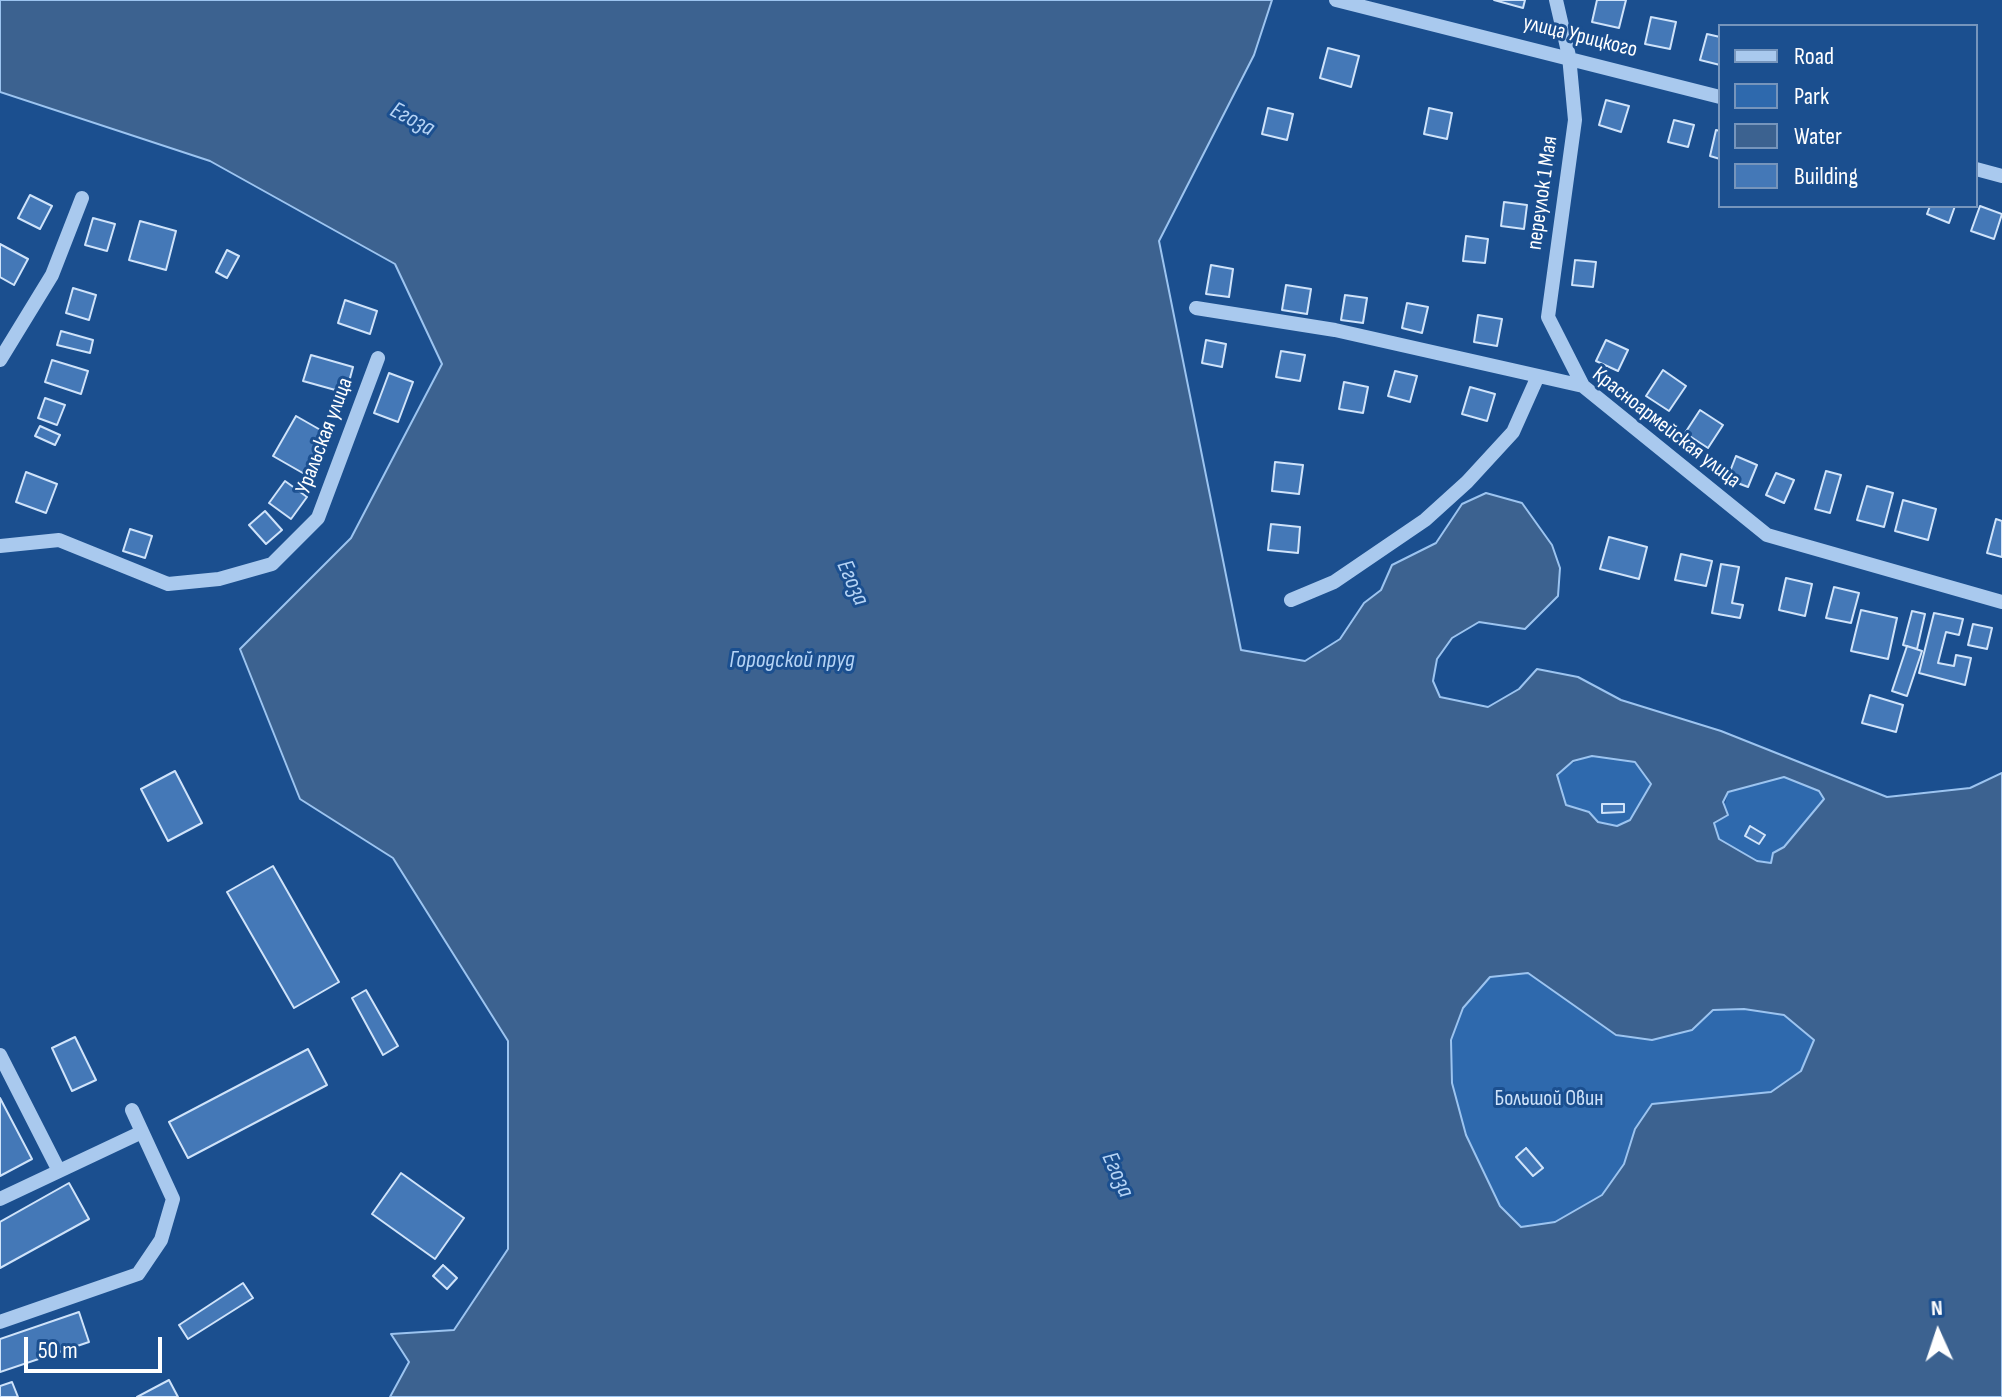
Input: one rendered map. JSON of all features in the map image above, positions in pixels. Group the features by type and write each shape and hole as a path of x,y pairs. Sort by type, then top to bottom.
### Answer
{"street":[{"name":"улица Урицкого","path":"1336,0 1569,56 1718,96"},
{"name":"переулок 1 Мая","path":"1556,0 1569,56 1575,120 1548,317 1583,386"},
{"path":"1978,170 2002,176"},
{"path":"0,360 52,275 82,198"},
{"name":"Красноармейская улица","path":"1196,308 1335,330 1583,386 1767,535 2002,602"},
{"name":"Уральская улица","path":"0,546 59,540 168,584 219,579 272,564 318,518 378,358"},
{"path":"1291,600 1334,582 1369,560 1425,520 1467,482 1513,432 1538,376"},
{"path":"0,1055 59,1171"},
{"path":"0,1322 138,1274 161,1240 173,1199 132,1110"},
{"path":"0,1199 142,1132"}],"green space":[{"path":"1591,756 1635,762 1651,785 1630,820 1617,826 1598,822 1589,812 1566,805 1557,775 1562,767"},
{"path":"1784,777 1819,791 1824,799 1784,847 1774,853 1771,863 1757,861 1719,839 1714,823 1722,816 1728,792"},
{"name":"Большой Овин","path":"1528,972 1616,1035 1652,1040 1691,1030 1713,1010 1744,1009 1784,1015 1815,1040 1801,1071 1771,1092 1652,1104 1635,1129 1624,1164 1602,1195 1555,1222 1521,1227 1500,1206 1466,1135 1452,1083 1451,1040 1463,1008 1490,977"}],"water":[{"name":"Городской пруд","path":"0,0 1272,0 1254,55 1159,241 1241,650 1305,661 1340,639 1364,603 1381,590 1392,565 1436,543 1462,504 1486,493 1522,503 1552,545 1560,568 1558,596 1525,629 1479,622 1452,638 1437,659 1433,681 1440,697 1488,707 1519,689 1537,669 1578,677 1621,700 1721,731 1887,797 1970,788 2002,773 2002,1397 390,1397 409,1362 391,1334 454,1330 508,1249 508,1041 393,858 300,799 240,649 351,538 442,364 395,264 210,161 0,92","holes":["1592,756 1635,762 1651,784 1630,820 1617,826 1598,822 1589,812 1566,805 1557,775 1573,761","1784,777 1819,791 1824,799 1784,847 1773,853 1771,863 1757,861 1719,839 1714,823 1728,815 1723,802 1728,792","1528,973 1616,1035 1652,1040 1692,1030 1713,1010 1744,1009 1784,1015 1814,1040 1801,1071 1771,1092 1652,1104 1635,1129 1624,1164 1602,1195 1555,1222 1521,1227 1500,1206 1466,1135 1452,1083 1451,1040 1463,1008 1490,977"]}],"building":[{"path":"1494,0 1525,0 1523,8"},
{"path":"1597,0 1626,0 1619,28 1592,22"},
{"path":"1651,17 1676,22 1670,49 1645,44"},
{"path":"1707,34 1718,37 1718,64 1700,60"},
{"path":"1328,48 1359,56 1351,87 1320,78"},
{"path":"1606,100 1629,106 1621,132 1599,125"},
{"path":"1268,108 1293,114 1287,140 1262,134"},
{"path":"1429,108 1452,113 1447,139 1424,134"},
{"path":"1674,120 1694,125 1688,147 1668,142"},
{"path":"1716,130 1718,130 1718,158 1710,156"},
{"path":"30,195 52,206 40,229 18,218"},
{"path":"1504,202 1527,205 1524,229 1501,226"},
{"path":"1980,206 2002,214 1994,239 1971,231"},
{"path":"1929,208 1954,208 1949,223 1927,214"},
{"path":"93,218 115,224 107,251 85,245"},
{"path":"140,221 176,231 166,270 129,260"},
{"path":"1466,236 1488,239 1485,263 1463,261"},
{"path":"0,244 28,259 14,285 0,277"},
{"path":"227,250 239,256 227,278 216,272"},
{"path":"1575,260 1596,262 1593,287 1572,285"},
{"path":"1211,265 1233,269 1229,297 1206,294"},
{"path":"1286,285 1311,289 1307,314 1282,310"},
{"path":"73,288 96,295 89,320 66,313"},
{"path":"1345,295 1367,298 1363,323 1341,320"},
{"path":"345,300 377,311 370,334 338,323"},
{"path":"1407,303 1428,307 1422,333 1402,328"},
{"path":"1478,315 1502,319 1497,346 1474,342"},
{"path":"61,331 93,340 90,353 57,345"},
{"path":"1206,340 1226,344 1222,367 1202,363"},
{"path":"1606,340 1628,350 1618,371 1596,361"},
{"path":"1281,351 1305,355 1300,381 1276,377"},
{"path":"311,355 353,367 346,393 303,381"},
{"path":"52,360 88,371 81,394 45,382"},
{"path":"1663,370 1686,386 1669,411 1646,396"},
{"path":"1395,371 1417,376 1410,402 1388,396"},
{"path":"389,373 413,382 398,422 374,413"},
{"path":"1344,382 1368,387 1363,413 1339,409"},
{"path":"1470,387 1495,394 1487,421 1462,414"},
{"path":"45,398 65,405 57,425 38,418"},
{"path":"1700,410 1723,425 1708,448 1685,433"},
{"path":"296,416 331,436 308,476 273,456"},
{"path":"40,426 60,435 55,445 35,436"},
{"path":"1736,456 1757,465 1748,487 1727,479"},
{"path":"1275,462 1303,465 1299,494 1272,491"},
{"path":"1826,471 1841,475 1830,513 1815,509"},
{"path":"26,472 57,484 46,513 16,502"},
{"path":"1776,473 1794,480 1784,503 1766,495"},
{"path":"285,481 307,497 291,519 269,503"},
{"path":"1867,486 1893,493 1884,527 1857,520"},
{"path":"1903,500 1936,509 1928,540 1895,531"},
{"path":"265,511 282,530 266,544 249,525"},
{"path":"1996,519 2002,521 2002,557 1987,553"},
{"path":"1271,524 1300,527 1298,553 1268,550"},
{"path":"130,529 152,536 145,558 123,551"},
{"path":"1609,537 1647,547 1639,579 1600,569"},
{"path":"1681,554 1712,561 1706,586 1675,580"},
{"path":"1721,564 1739,567 1732,603 1743,605 1740,618 1712,613"},
{"path":"1786,578 1812,584 1805,616 1779,610"},
{"path":"1834,587 1859,593 1851,623 1826,618"},
{"path":"1861,610 1897,618 1888,659 1851,651"},
{"path":"1912,611 1925,614 1917,649 1903,645"},
{"path":"1934,613 1963,619 1959,635 1946,632 1938,663 1954,666 1956,655 1971,658 1965,685 1919,673"},
{"path":"1973,624 1992,628 1987,649 1968,645"},
{"path":"1907,646 1922,651 1907,696 1892,691"},
{"path":"1870,695 1903,705 1896,732 1862,723"},
{"path":"175,771 202,823 168,841 141,789"},
{"path":"1602,804 1624,804 1624,812 1602,813"},
{"path":"1750,826 1765,835 1759,844 1745,836"},
{"path":"273,866 339,982 294,1008 227,892"},
{"path":"366,990 398,1046 383,1055 352,998"},
{"path":"75,1037 96,1080 72,1091 52,1048"},
{"path":"308,1049 327,1085 188,1158 169,1122"},
{"path":"0,1098 32,1159 0,1176"},
{"path":"1526,1148 1543,1168 1533,1176 1516,1157"},
{"path":"401,1173 464,1218 435,1259 372,1214"},
{"path":"69,1183 89,1219 0,1268 0,1222"},
{"path":"443,1265 457,1278 447,1289 433,1276"},
{"path":"243,1283 253,1298 188,1339 179,1325"},
{"path":"79,1312 89,1342 0,1372 0,1339"},
{"path":"169,1380 178,1397 137,1397"},
{"path":"12,1382 18,1397 0,1397 0,1386"}],"water label":[{"name":"Егоза","path":"412,120"},
{"name":"Егоза","path":"852,583"},
{"name":"Егоза","path":"1117,1175"}]}
